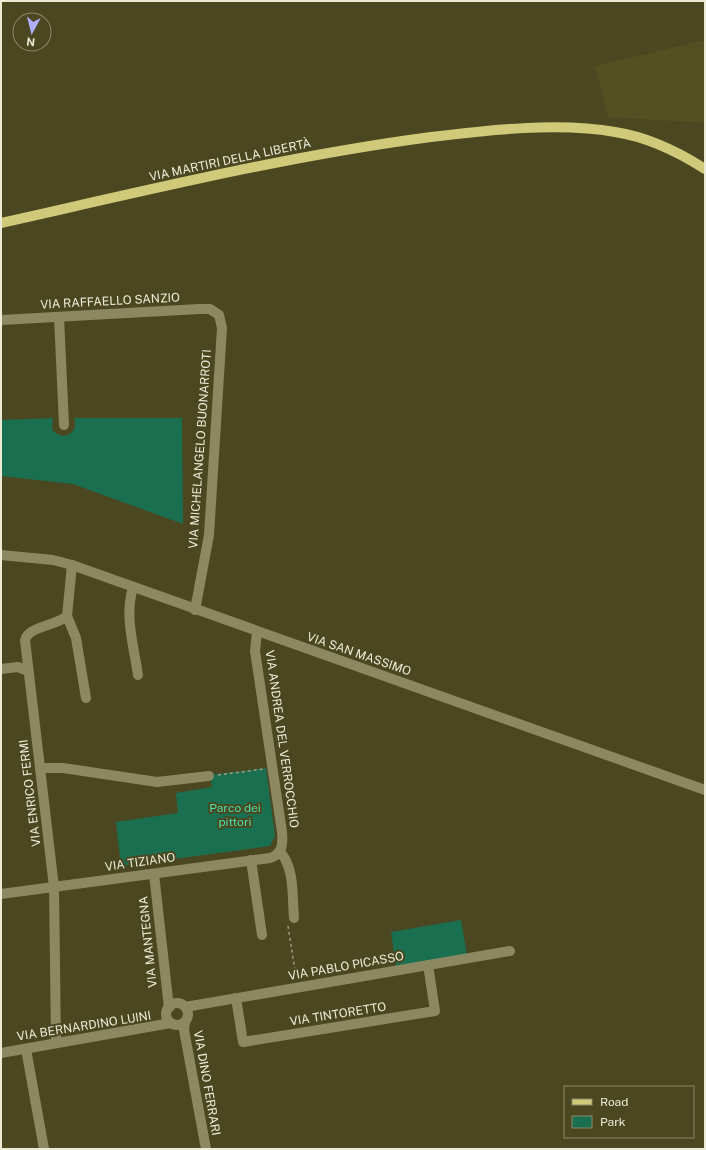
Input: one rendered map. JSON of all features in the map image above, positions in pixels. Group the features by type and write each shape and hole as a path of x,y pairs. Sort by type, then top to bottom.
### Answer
{"main road":[{"name":"VIA MARTIRI DELLA LIBERTÀ","path":"1,223 274,163 367,145 485,130 555,128 616,132 660,144 705,169"}],"street":[{"name":"VIA RAFFAELLO SANZIO","path":"1,320 199,309 210,309 219,315"},
{"name":"VIA MICHELANGELO BUONARROTI","path":"195,610 209,535 222,328 219,315"},
{"path":"60,317 64,425"},
{"name":"VIA SAN MASSIMO","path":"1,555 53,560 72,565 133,588 705,790"},
{"path":"72,565 67,616 76,638 86,698"},
{"path":"133,588 130,613 138,675"},
{"name":"VIA ENRICO FERMI","path":"56,1043 54,887 25,640 26,636 30,632 62,620 67,616"},
{"name":"VIA ANDREA DEL VERROCCHIO","path":"257,632 255,651 274,768 283,840 280,852"},
{"path":"1,669 18,668 28,671"},
{"path":"40,768 63,768 157,782 209,776"},
{"path":"280,852 287,859 290,871 294,918"},
{"name":"VIA TIZIANO","path":"1,894 270,858 280,852"},
{"path":"251,860 262,935"},
{"name":"VIA MANTEGNA","path":"154,874 169,1008"},
{"name":"VIA PABLO PICASSO","path":"185,1007 510,951"},
{"name":"VIA TINTORETTO","path":"236,998 243,1042 427,1013 435,1011 428,965"},
{"path":"177,1004 185,1007 188,1013 185,1022 177,1025 171,1023 167,1016 169,1008 177,1004"},
{"name":"VIA DINO FERRARI","path":"185,1022 184,1030 206,1149"},
{"name":"VIA BERNARDINO LUINI","path":"1,1053 171,1023"},
{"path":"26,1049 44,1149"}],"path":[{"path":"209,776 274,768"},
{"path":"294,918 287,920 298,987"}],"shaded area":[{"path":"705,40 705,123 608,117 595,66"}],"green space":[{"path":"53,418 52,429 56,433 65,436 72,432 74,428 74,418 182,418 183,524 73,484 1,476 1,420"},
{"name":"Parco dei pittori","path":"266,768 275,836 270,846 121,866 116,822 178,813 176,793 212,787 210,775"},
{"path":"461,920 467,955 396,966 391,932"}]}
